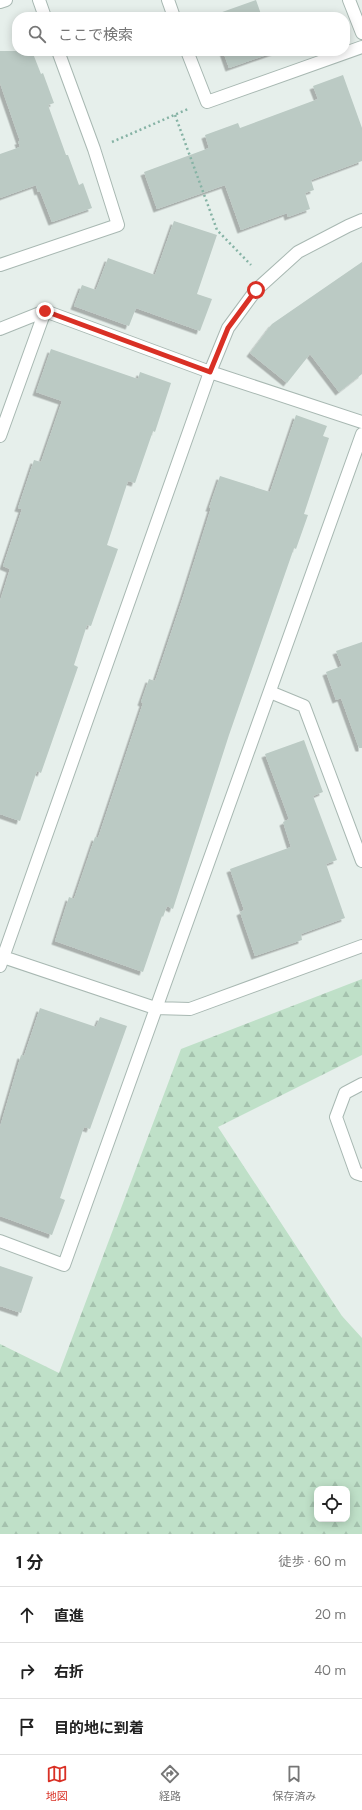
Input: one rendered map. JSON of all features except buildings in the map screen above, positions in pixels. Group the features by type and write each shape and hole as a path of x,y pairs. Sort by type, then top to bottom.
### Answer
{"street":[{"path":"0,2 6,0"},
{"path":"38,0 43,12"},
{"path":"168,0 172,12"},
{"path":"349,0 362,33"},
{"path":"350,51 362,47"},
{"path":"0,265 118,225 94,149 60,56"},
{"path":"189,56 207,102 337,56"},
{"path":"362,220 298,252 256,290 228,328 210,372 1,960 155,1008 190,1009 362,946"},
{"path":"0,436 45,311"},
{"path":"0,329 45,311 210,372 362,422"},
{"path":"0,1241 64,1265 362,434"},
{"path":"270,692 304,706 362,861"},
{"path":"362,1084 345,1093 336,1117 356,1173 362,1175"}],"path":[{"path":"94,149 207,102"},
{"path":"175,115 217,230 251,265"}],"green space":[{"path":"362,979 362,1055 218,1127 342,1316 362,1338 362,1534 0,1534 0,1344 59,1373 181,1049"}],"route":[{"path":"45,311 210,372 228,328 256,290"}]}
